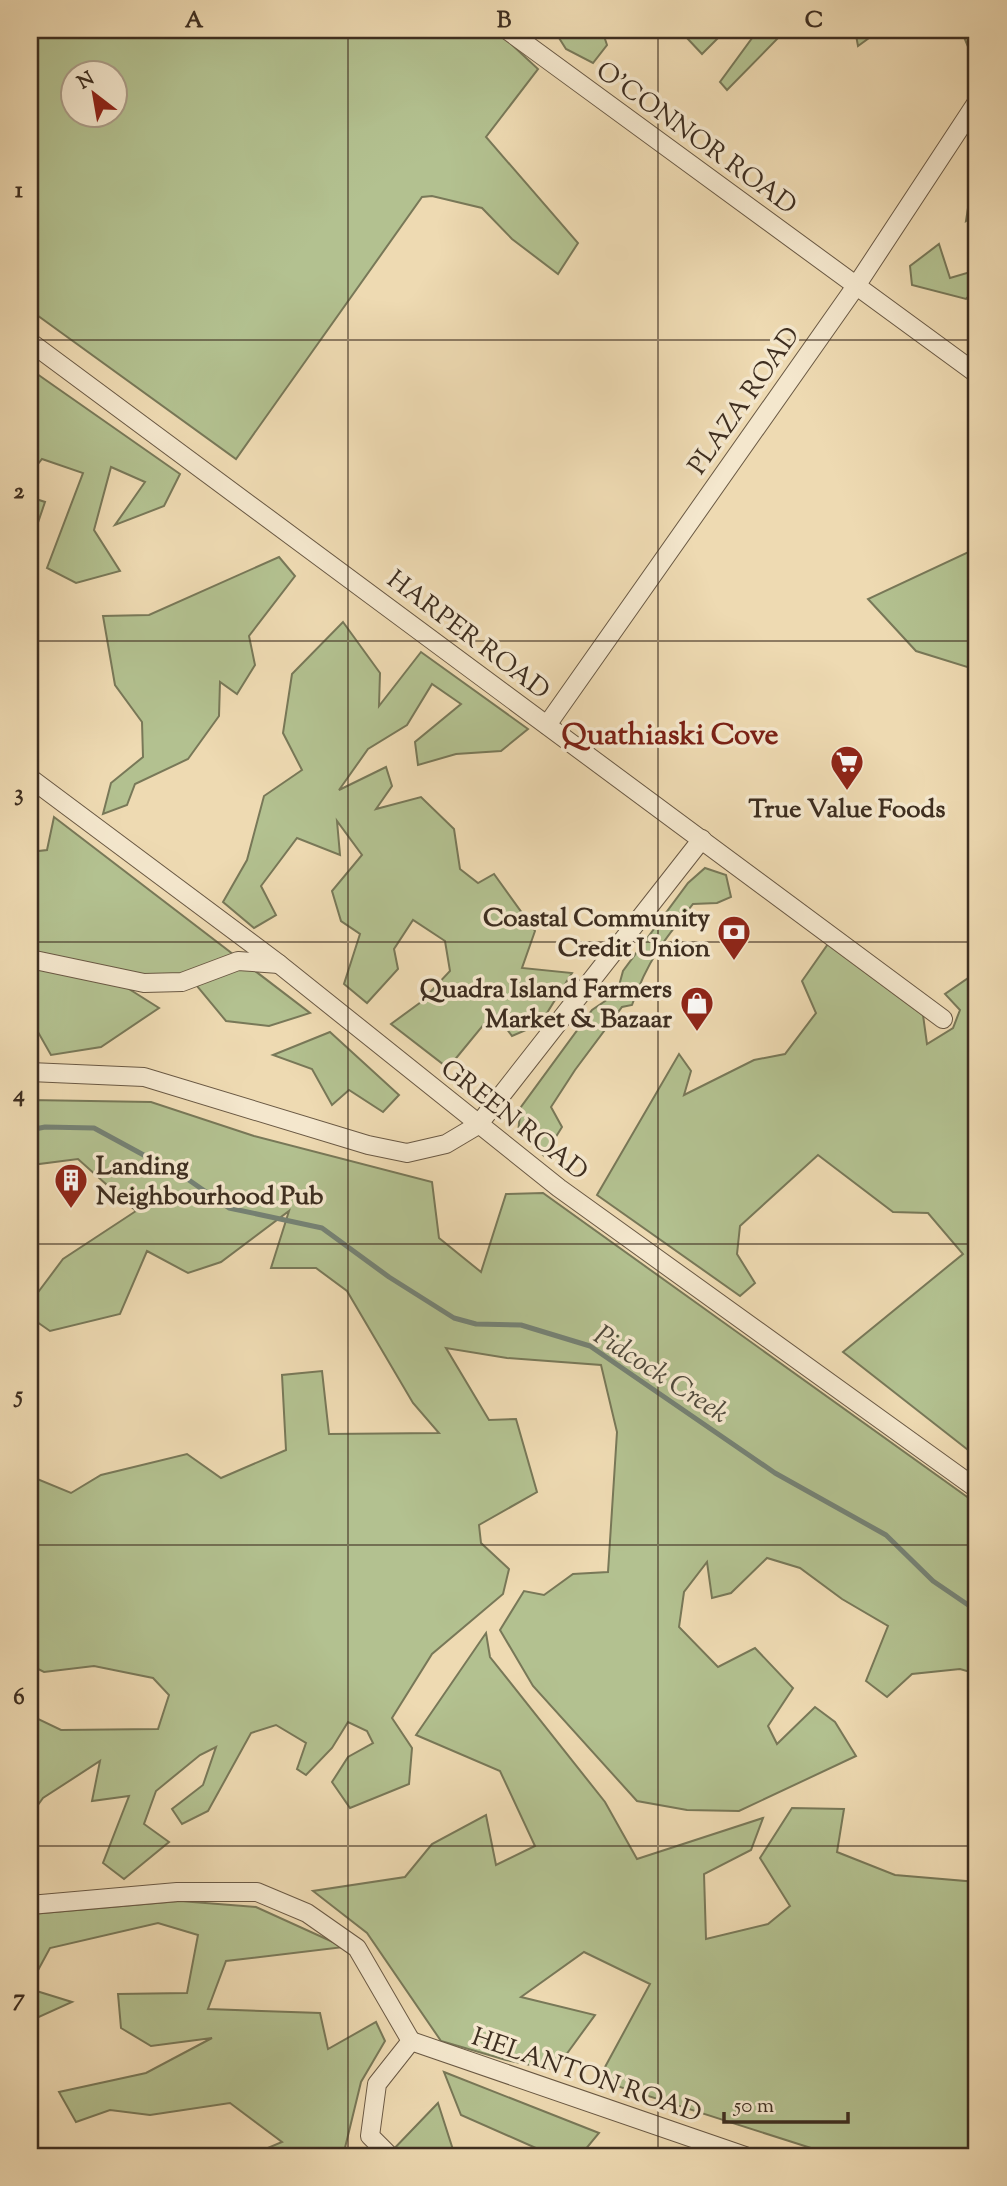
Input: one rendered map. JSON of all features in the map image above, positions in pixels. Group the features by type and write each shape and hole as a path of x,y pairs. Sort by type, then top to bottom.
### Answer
{"street":[{"name":"O'CONNOR ROAD","path":"507,30 977,374"},
{"name":"PLAZA ROAD","path":"547,725 856,286 977,102"},
{"name":"HARPER ROAD","path":"30,342 943,1019"},
{"name":"GREEN ROAD","path":"30,778 279,964 478,1125 589,1210 977,1489"},
{"path":"30,1072 144,1077 368,1145 407,1153 446,1144 478,1125 702,839"},
{"path":"30,959 145,983 182,982 239,961 279,964"},
{"path":"30,1905 177,1892 257,1892 307,1913 357,1948 411,2041 377,2084 370,2136 390,2156"},
{"name":"HELANTON ROAD","path":"411,2041 746,2156"}],"green space":[{"path":"30,30 496,30 538,69 486,137 578,243 558,274 512,239 482,208 432,196 422,197 236,459 30,310"},
{"path":"554,30 602,30 607,45 593,63 566,49"},
{"path":"687,30 726,30 702,54 687,38"},
{"path":"758,30 783,30 727,90 720,82"},
{"path":"855,30 880,30 858,46"},
{"path":"961,30 977,30 977,68"},
{"path":"977,150 977,214 966,221"},
{"path":"939,244 950,278 977,270 977,287 966,299 912,285 910,266"},
{"path":"30,369 180,474 164,506 115,525 145,482 111,467 94,530 120,571 76,583 47,568 83,473 42,459 30,474"},
{"path":"30,497 45,502 30,546"},
{"path":"977,548 977,673 974,669 916,651 868,599"},
{"path":"279,557 295,576 249,636 255,665 237,694 220,682 219,716 188,759 135,784 127,805 103,814 111,783 143,757 142,722 115,685 103,616 149,615"},
{"path":"343,622 380,673 379,706 421,652 528,729 501,751 456,754 418,765 415,742 461,704 432,684 407,725 368,749 339,790 386,767 392,786 376,809 421,797 454,829 460,869 478,883 494,874 535,931 522,968 572,973 540,1024 512,1036 494,1012 448,1068 391,1024 421,1002 450,971 445,941 413,920 394,949 398,969 367,1003 344,984 360,934 341,921 332,891 362,855 337,821 340,855 297,838 261,886 276,915 254,928 223,902 247,860 264,796 302,770 283,733 292,674"},
{"path":"54,817 310,1013 269,1026 226,1021 188,975 129,989 159,1008 101,1047 51,1055 30,1018 30,852 47,850"},
{"path":"705,868 726,875 731,897 717,903 693,904 665,940 650,963 632,1005 622,1007 551,1107 562,1127 544,1156 518,1132 521,1107 592,1010 617,993 623,971 688,883"},
{"path":"828,944 923,1015 927,1044 953,1028 960,1010 945,994 977,972 977,1410 971,1422 977,1424 977,1457 843,1352 963,1254 928,1213 893,1212 818,1155 740,1226 737,1254 755,1283 740,1296 597,1195 679,1054 691,1071 684,1095 754,1060 785,1054 816,1013 802,981"},
{"path":"330,1032 399,1095 383,1112 349,1090 332,1105 312,1069 273,1055"},
{"path":"30,1100 151,1102 254,1136 432,1182 439,1238 481,1272 506,1194 543,1193 977,1504 977,1674 960,1669 912,1674 887,1697 866,1681 888,1626 842,1599 800,1568 767,1558 731,1593 712,1598 707,1562 684,1592 679,1627 718,1667 755,1648 793,1688 768,1726 777,1744 815,1707 835,1722 856,1756 739,1811 687,1810 637,1801 533,1686 500,1630 524,1591 544,1595 573,1574 608,1572 617,1432 601,1365 507,1358 446,1348 489,1420 516,1419 537,1492 479,1525 481,1543 509,1569 503,1594 432,1654 392,1718 412,1748 409,1784 350,1808 332,1782 348,1757 373,1743 367,1731 348,1722 332,1748 306,1775 297,1769 306,1743 276,1725 251,1733 208,1811 182,1824 172,1809 203,1785 216,1747 200,1755 156,1791 144,1824 169,1842 124,1879 103,1863 129,1796 92,1801 100,1761 43,1798 30,1816 30,1715 61,1730 158,1729 169,1695 153,1678 94,1666 44,1672 30,1665 30,1476 71,1493 101,1475 187,1454 221,1478 286,1450 282,1375 322,1371 329,1434 439,1433 413,1403 347,1291 316,1268 271,1268 289,1211 221,1262 188,1273 147,1251 120,1314 50,1331 30,1317 30,1303 63,1259 136,1211 78,1159 31,1165"},
{"path":"486,1633 490,1657 605,1802 637,1859 763,1818 751,1850 704,1874 706,1939 768,1924 790,1906 760,1858 792,1808 844,1809 837,1852 895,1875 977,1882 977,2156 836,2156 598,2080 650,1984 584,1952 521,1997 595,2015 555,2070 506,2060 441,2041 367,1933 313,1891 405,1877 432,1844 486,1815 496,1865 535,1846 500,1771 416,1735"},
{"path":"180,1901 256,1907 344,1947 226,1961 208,2009 320,2013 328,2049 376,2022 385,2041 361,2082 343,2156 249,2156 282,2142 230,2103 150,2115 110,2110 76,2122 59,2092 146,2073 212,2038 151,2046 121,2028 118,1994 187,1993 198,1935 158,1923 50,1948 30,1985 32,1914"},
{"path":"30,1989 72,2002 30,2021"},
{"path":"444,2072 599,2133 580,2156 526,2156 536,2148 461,2115"},
{"path":"438,2103 455,2156 387,2156"}],"waterway":[{"name":"Pidcock Creek","path":"30,1130 45,1127 94,1128 186,1178 229,1208 322,1228 389,1277 454,1318 476,1324 521,1325 590,1346 775,1473 886,1535 933,1581 977,1611"}],"place":[{"name":"True Value Foods","path":"847,792"},
{"name":"Coastal Community Credit Union","path":"734,962"},
{"name":"Quadra Island Farmers Market & Bazaar","path":"697,1033"},
{"name":"Landing Neighbourhood Pub","path":"71,1210"}],"district":[{"name":"Quathiaski Cove","path":"670,734"}]}
